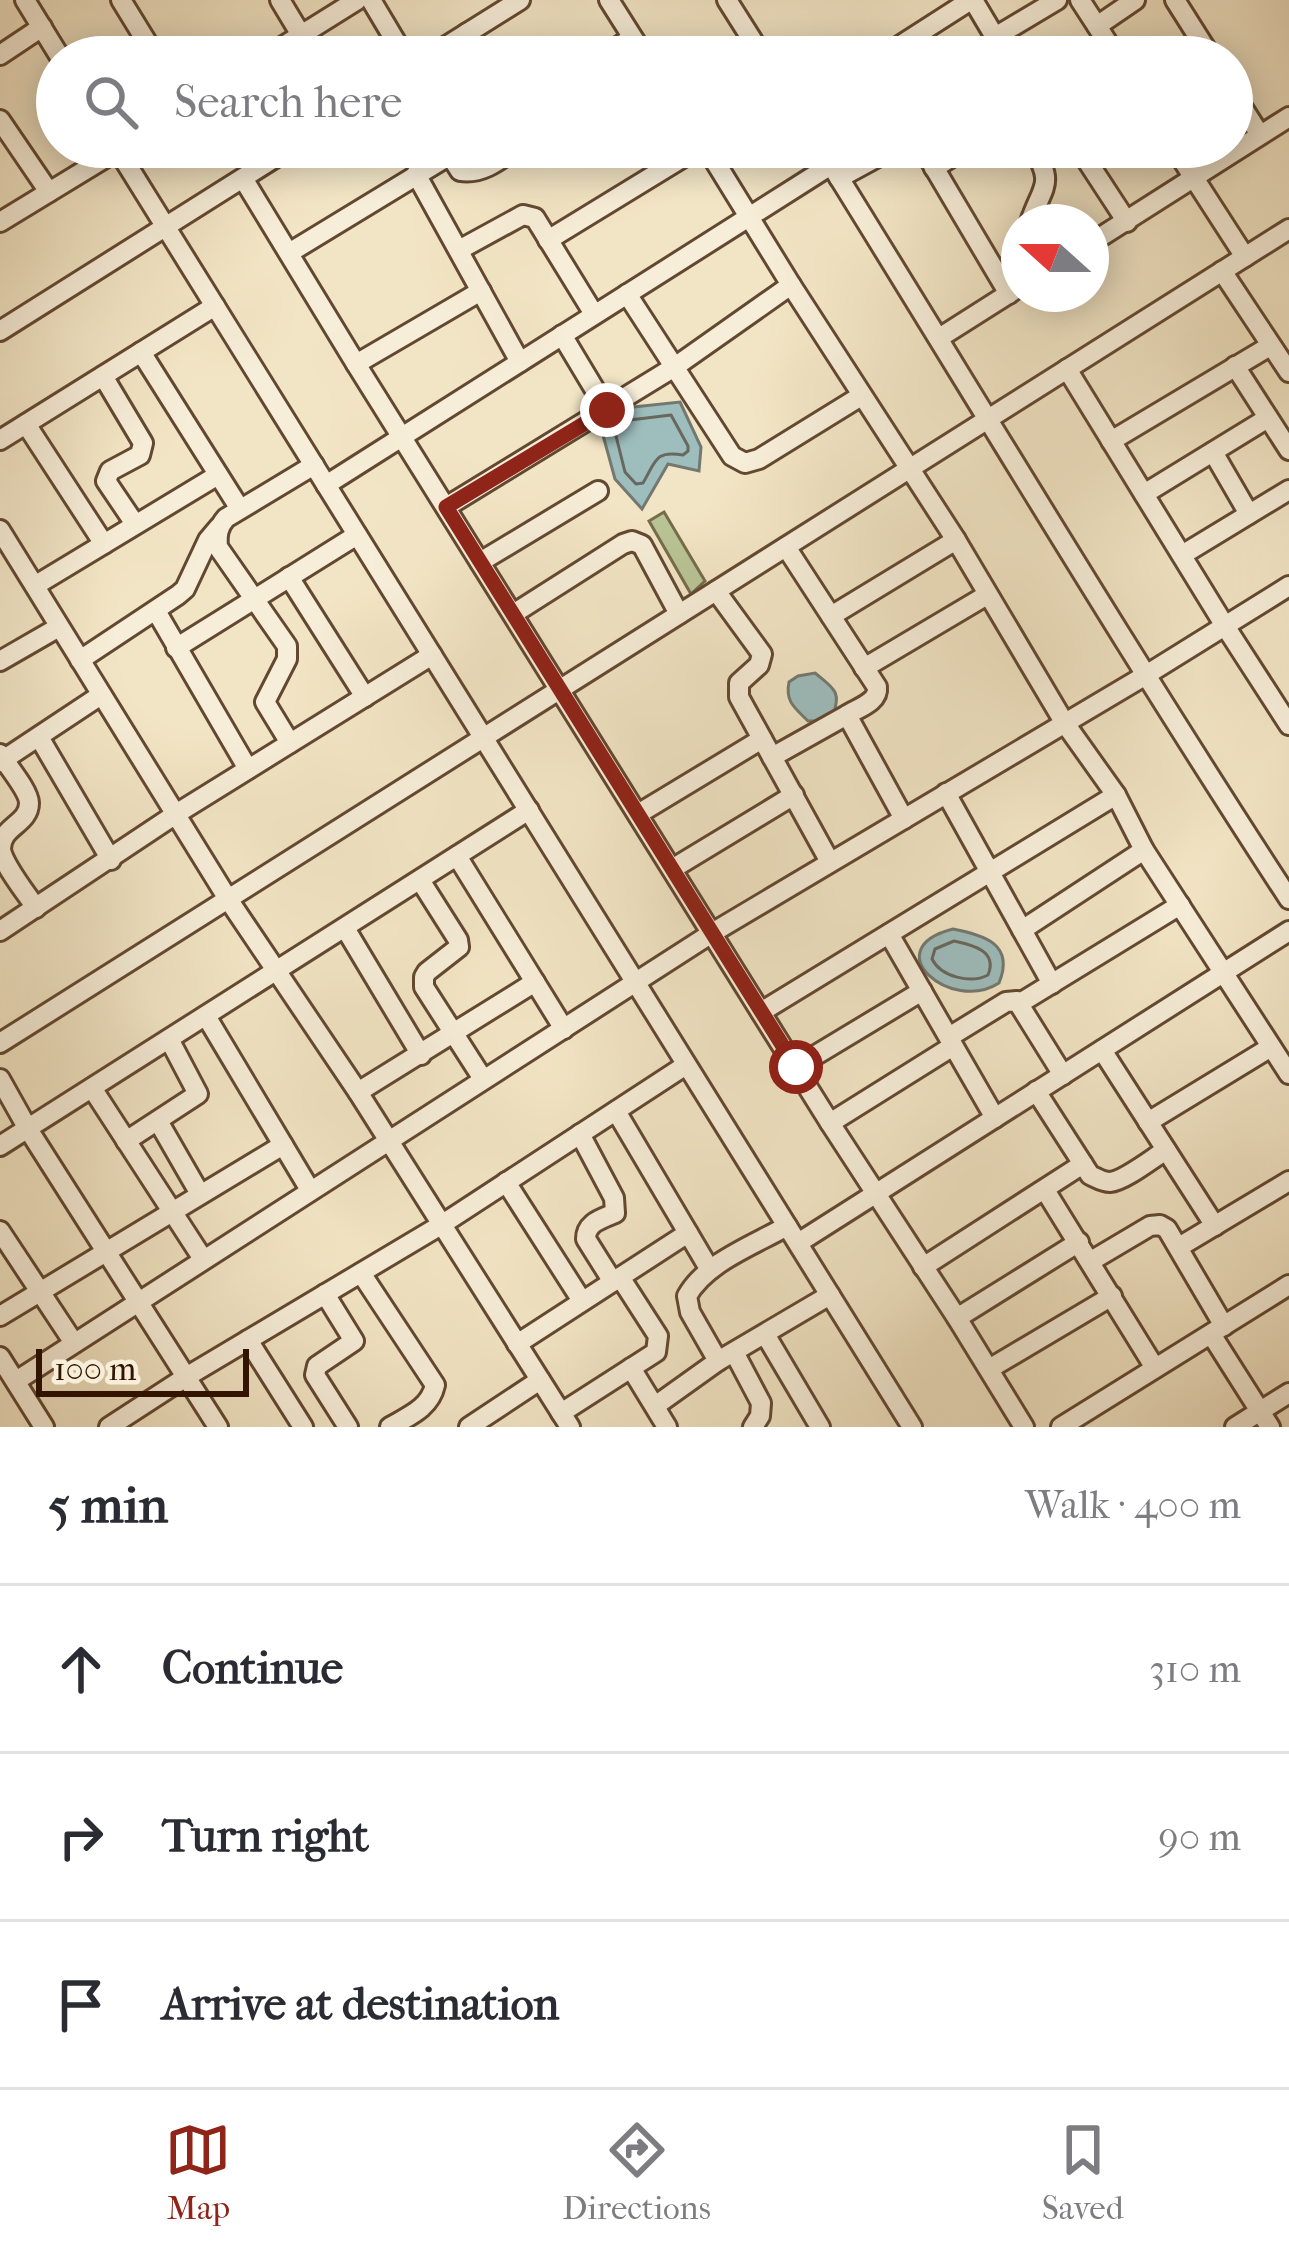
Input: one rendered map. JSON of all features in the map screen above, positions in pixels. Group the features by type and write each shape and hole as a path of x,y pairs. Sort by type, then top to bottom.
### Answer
{"street":[{"path":"25,0 48,36"},
{"path":"121,0 143,36"},
{"path":"280,0 301,35 357,0"},
{"path":"371,0 392,36"},
{"path":"462,36 520,0"},
{"path":"609,0 631,36"},
{"path":"728,0 750,36"},
{"path":"923,36 972,0 993,36"},
{"path":"996,36 1057,0"},
{"path":"1080,0 1103,36"},
{"path":"1097,26 1135,0"},
{"path":"1175,0 1198,36"},
{"path":"0,55 42,27"},
{"path":"1253,140 1289,118"},
{"path":"0,120 49,192"},
{"path":"1253,124 1260,135"},
{"path":"0,222 87,168"},
{"path":"131,168 830,1295 902,1424"},
{"path":"0,331 261,168"},
{"path":"289,253 424,168"},
{"path":"548,240 668,168"},
{"path":"717,168 1289,1074"},
{"path":"833,168 1060,540 1289,898"},
{"path":"326,484 749,216 843,168"},
{"path":"934,168 1001,271"},
{"path":"1038,204 1046,185 1045,168"},
{"path":"1091,168 1126,222"},
{"path":"1188,168 1245,257"},
{"path":"1109,232 1211,168"},
{"path":"416,174 520,362"},
{"path":"244,180 874,1194 1024,1427"},
{"path":"459,250 523,215 535,218 595,314"},
{"path":"0,1043 1289,229"},
{"path":"1222,271 1289,372"},
{"path":"446,507 676,366 791,285"},
{"path":"356,364 482,291"},
{"path":"627,294 732,456 745,463 760,459 861,395"},
{"path":"939,338 1001,299"},
{"path":"0,440 215,306"},
{"path":"562,335 607,410"},
{"path":"1111,440 1270,346"},
{"path":"141,352 240,509"},
{"path":"1235,366 1289,450"},
{"path":"1067,369 1225,626 1281,696 1289,725"},
{"path":"103,376 143,443 140,454 107,475 106,481 135,524"},
{"path":"1144,494 1268,418"},
{"path":"26,424 104,544"},
{"path":"1213,452 1250,514"},
{"path":"80,660 184,589 219,526 314,465"},
{"path":"36,585 218,475"},
{"path":"1181,555 1289,490"},
{"path":"480,562 598,491"},
{"path":"219,526 218,547 288,652 265,702 290,743"},
{"path":"0,530 228,899 358,1092 565,1420 656,1352 658,1336 586,1239 590,1226 616,1213 617,1207 580,1134"},
{"path":"176,648 357,535"},
{"path":"831,616 956,540"},
{"path":"513,614 632,541 642,545 679,614"},
{"path":"638,814 767,748 847,715 878,694 786,547"},
{"path":"289,578 365,697"},
{"path":"16,1381 712,933 1289,586"},
{"path":"716,591 762,654 759,665 740,683 739,697 830,862"},
{"path":"864,668 987,595"},
{"path":"154,613 248,769"},
{"path":"0,661 59,627"},
{"path":"0,931 176,814 432,655"},
{"path":"36,908 1,853 4,833 24,817 29,799 1,759 101,694"},
{"path":"847,715 904,819"},
{"path":"39,737 111,860"},
{"path":"946,793 1052,984"},
{"path":"761,1012 1116,795"},
{"path":"672,869 794,796"},
{"path":"0,1146 529,810"},
{"path":"1022,930 1144,850"},
{"path":"457,856 564,1029"},
{"path":"420,880 459,947 424,976 424,987 483,1079"},
{"path":"1020,1003 1180,905"},
{"path":"345,928 421,1055"},
{"path":"753,1427 761,1402 690,1312 687,1297 694,1284 710,1270 874,1194 1289,931"},
{"path":"889,934 995,1118"},
{"path":"358,1092 536,982"},
{"path":"796,1067 922,991"},
{"path":"830,1123 1013,1000 1020,1003 1063,1075"},
{"path":"206,1016 310,1190"},
{"path":"126,1141 198,1094 169,1039"},
{"path":"1148,1122 1271,1047"},
{"path":"1102,1050 1215,1226"},
{"path":"115,1426 187,1376 441,1225 686,1065"},
{"path":"0,1079 218,1427"},
{"path":"92,1088 203,1259"},
{"path":"1036,1091 1090,1174 1108,1182 1118,1180 1166,1150"},
{"path":"616,1111 710,1270"},
{"path":"158,1121 200,1194"},
{"path":"0,1316 283,1145"},
{"path":"923,1267 1083,1164"},
{"path":"1179,1247 1289,1181"},
{"path":"506,1182 583,1301"},
{"path":"1045,1190 1155,1368"},
{"path":"1091,1261 1154,1225 1167,1229 1265,1419"},
{"path":"0,1231 74,1343"},
{"path":"517,1344 688,1233"},
{"path":"957,1318 1079,1242"},
{"path":"361,1273 435,1385 413,1421 390,1427"},
{"path":"1061,1427 1289,1285"},
{"path":"325,1294 354,1341 315,1371 348,1427"},
{"path":"655,1406 830,1295"},
{"path":"988,1369 1112,1297"},
{"path":"765,1334 820,1427"},
{"path":"248,1340 303,1427"},
{"path":"0,1357 44,1427"},
{"path":"631,1368 668,1427"},
{"path":"469,1427 540,1380"},
{"path":"1235,1427 1265,1419 1289,1393"}],"green space":[{"path":"664,512 705,581 691,594 649,521"}],"water":[{"path":"680,402 701,447 699,471 668,464 642,509 615,479 601,428 624,408"},
{"path":"815,673 836,695 833,715 823,721 808,721 788,695 789,682"},
{"path":"953,929 985,938 1000,950 1003,970 999,983 961,990 929,975 921,963 921,950 931,938"}],"route":[{"path":"607,410 446,507 796,1067"}]}
